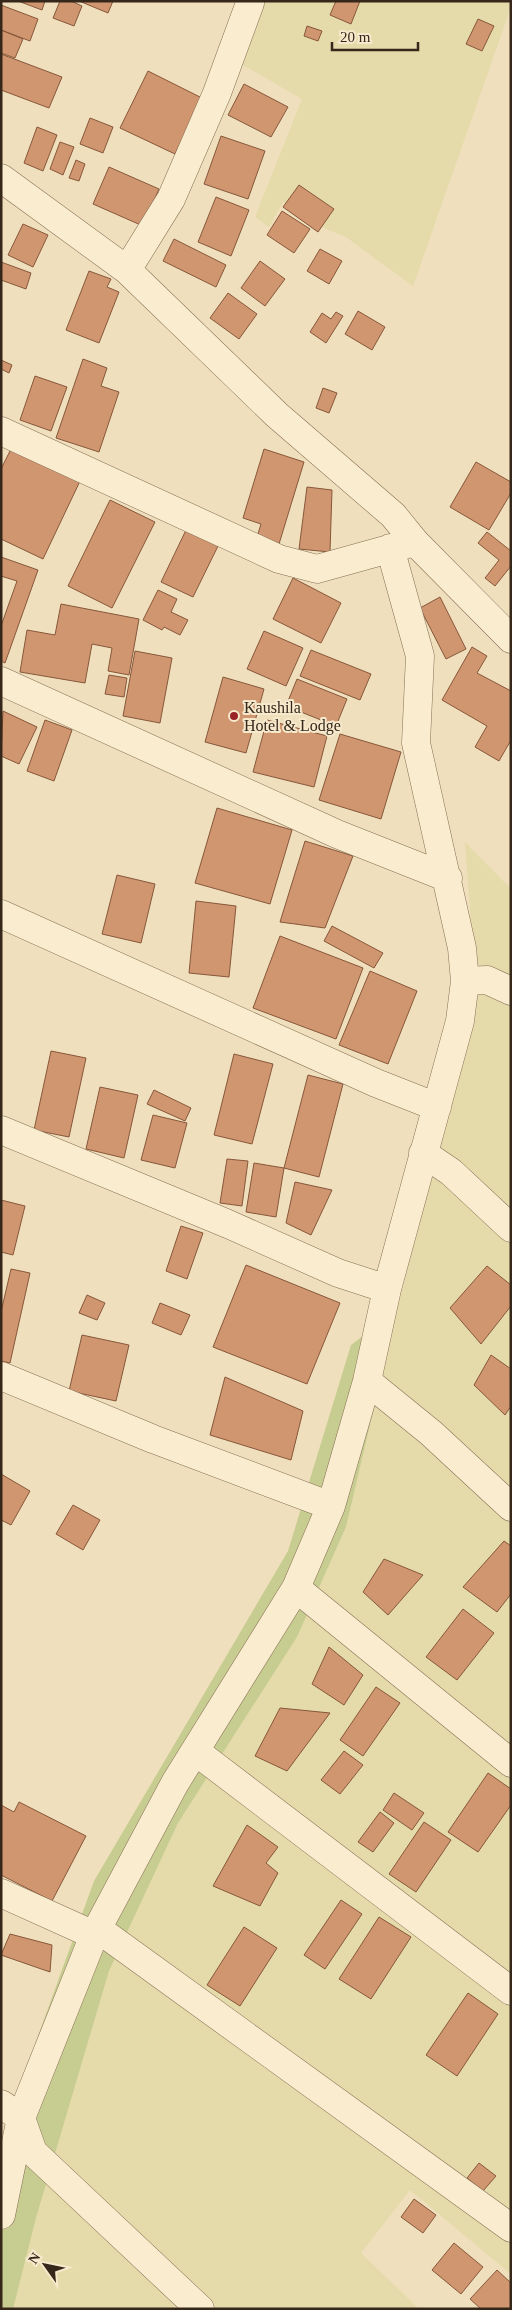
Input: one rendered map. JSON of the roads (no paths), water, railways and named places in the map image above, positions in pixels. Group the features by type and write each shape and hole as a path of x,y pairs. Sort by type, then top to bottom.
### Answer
{"street":[{"path":"127,270 170,199 216,93 250,3"},
{"path":"1,178 127,270 277,415 393,515 403,545 420,656 416,743 448,878 462,948 465,981 460,1021 387,1289 367,1381 331,1506 296,1588 174,1783 96,1932 11,2111 1,2215"},
{"path":"1,431 279,559 317,568 403,545"},
{"path":"403,545 511,639"},
{"path":"1,681 337,834 448,878"},
{"path":"1,914 376,1083 437,1107"},
{"path":"465,981 487,980 511,991"},
{"path":"1,1130 228,1224 338,1273 387,1289"},
{"path":"423,1153 451,1172 511,1228"},
{"path":"1,1376 153,1439 331,1506"},
{"path":"367,1381 431,1433 511,1507"},
{"path":"296,1588 511,1763"},
{"path":"194,1751 511,1991"},
{"path":"1,1893 96,1932 511,2228"},
{"path":"11,2111 33,2152 200,2309"}],"place":[{"name":"Kaushila Hotel & Lodge","path":"234,716"}]}
